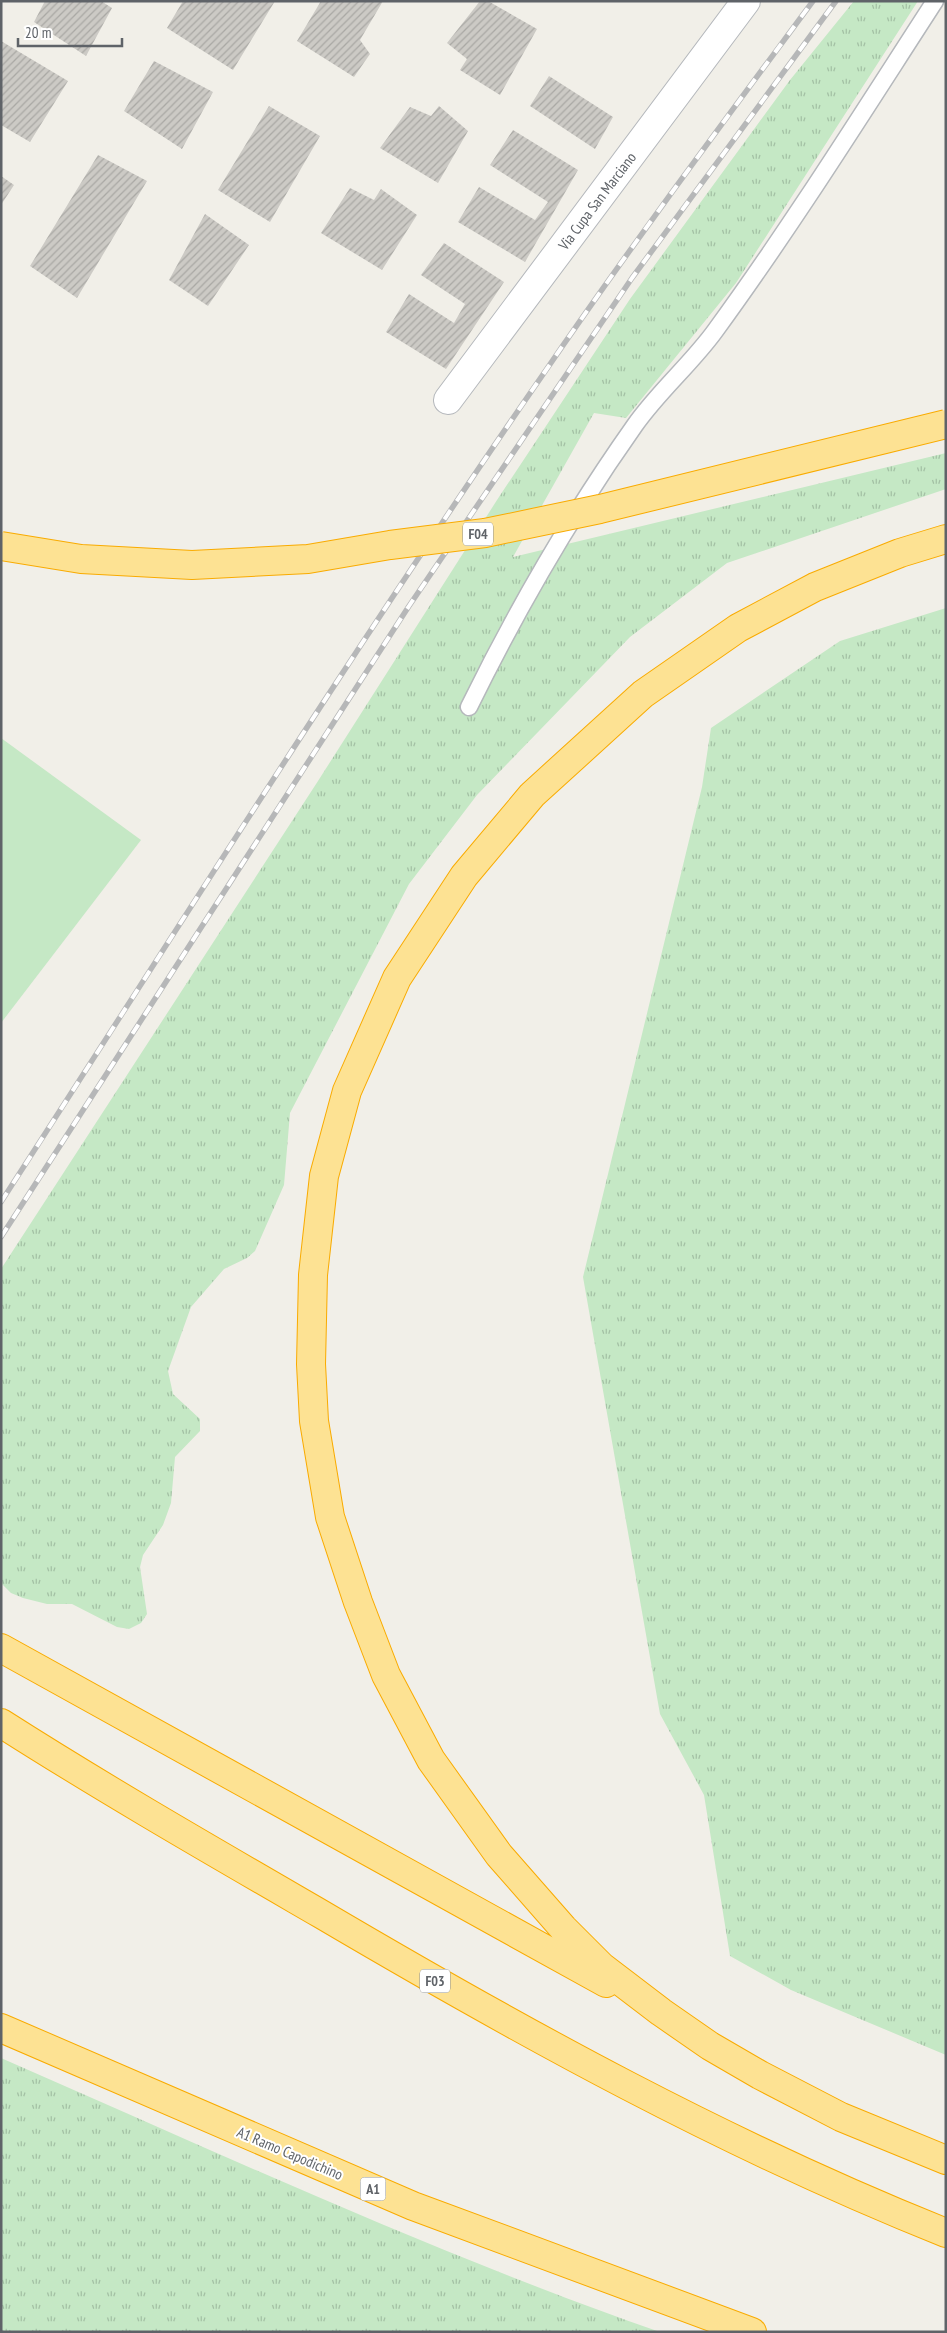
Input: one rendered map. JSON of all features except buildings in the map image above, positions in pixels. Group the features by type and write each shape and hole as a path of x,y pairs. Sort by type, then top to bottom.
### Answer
{"highway":[{"name":"F04","path":"1,546 81,559 192,566 308,559 390,545 485,533 600,510 946,424"},
{"path":"946,538 900,553 815,587 738,628 643,694 532,795 464,876 397,978 346,1091 324,1176 312,1275 311,1364 314,1421 330,1517 358,1602 386,1675 431,1760 499,1854 563,1928 602,1967 710,2046 760,2075 841,2117 946,2160"},
{"path":"1,1648 525,1940 661,2012"},
{"name":"F03","path":"1,1723 92,1780 438,1983 612,2079 884,2209 946,2234"},
{"name":"A1 Ramo Capodichino","path":"1,2028 412,2206 752,2332"}],"street":[{"name":"Via Cupa San Marciano","path":"448,400 746,1"}],"lane":[{"path":"468,707 497,649 544,565 635,426 714,333 825,170 935,1"}],"green space":[{"path":"854,1 918,1 736,283 626,418 594,413 513,557 946,453 946,489 727,563 630,637 477,795 409,884 290,1113 284,1185 255,1251 247,1258 224,1269 191,1307 168,1371 173,1394 200,1419 200,1431 175,1457 171,1503 163,1525 143,1555 140,1567 147,1614 141,1623 129,1629 117,1627 72,1604 47,1604 11,1593 1,1583 1,1269 318,781 497,500 630,299 790,80"},
{"path":"946,608 946,2055 791,1990 730,1956 704,1795 660,1714 583,1277 702,787 711,728 840,641"},
{"path":"1,738 141,840 1,1023"},
{"path":"1,2058 411,2236 576,2302 660,2332 1,2332"}],"railway":[{"path":"1,1202 269,786 474,475 610,279 813,1"},
{"path":"1,1237 409,606 632,278 836,1"}]}
